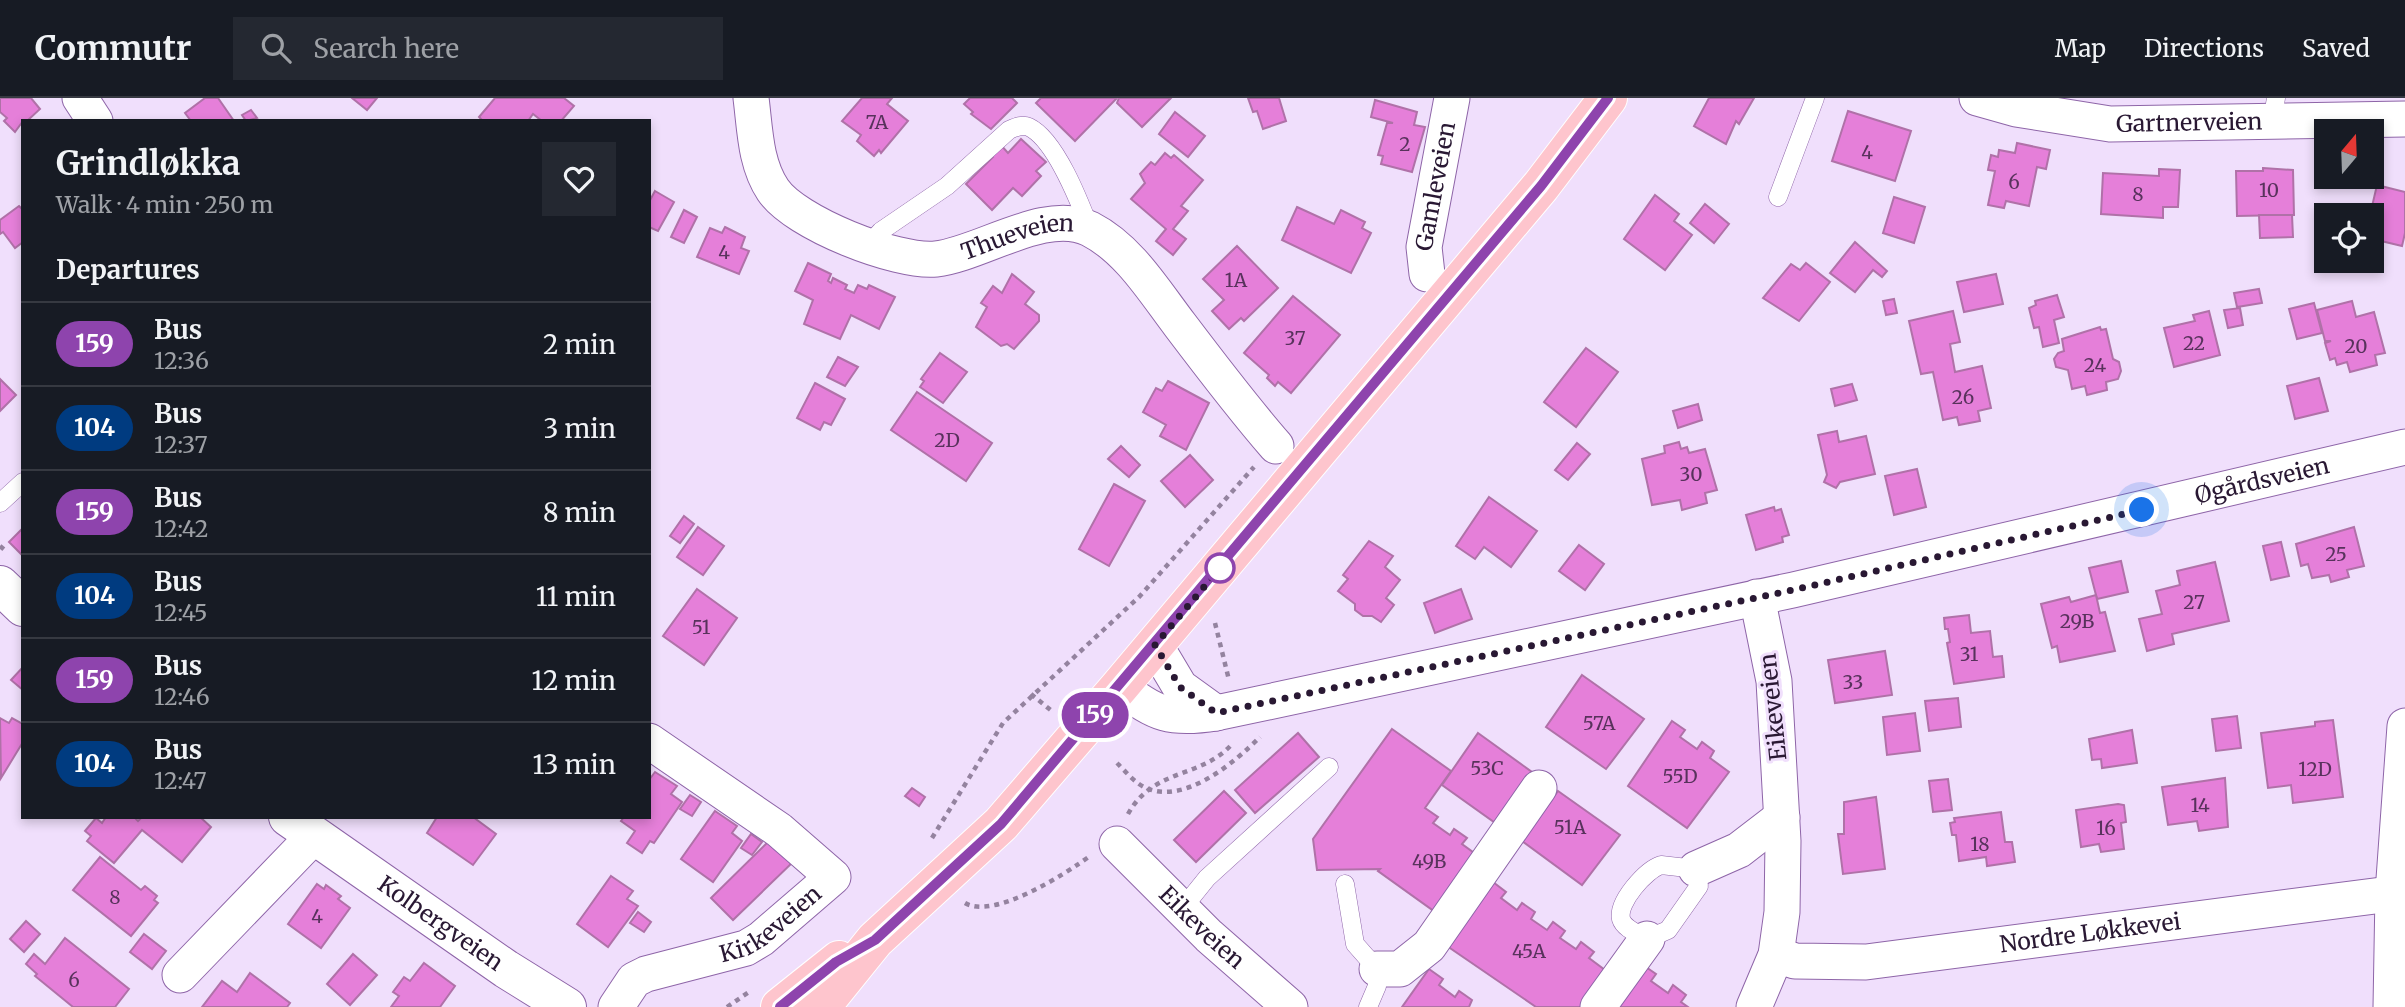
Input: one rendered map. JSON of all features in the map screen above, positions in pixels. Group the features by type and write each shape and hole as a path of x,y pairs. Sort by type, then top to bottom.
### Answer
{"main road":[{"path":"821,1007 875,940 1001,824 1541,186 1608,98"},
{"path":"768,997 875,940"}],"street":[{"path":"80,98 94,119"},
{"name":"Thueveien","path":"751,98 761,168 774,191 790,206 816,223 910,258 935,259 1030,229 1069,224 1090,229 1113,244 1140,273 1276,446"},
{"name":"Gamleveien","path":"1427,274 1424,247 1452,98"},
{"name":"Gartnerveien","path":"1977,98 2016,109 2110,124 2274,110 2405,119"},
{"name":"Øgårdsveien","path":"1120,686 1157,713 1178,717 1223,699 1757,597 2164,505 2405,447"},
{"path":"0,585 21,605"},
{"name":"Eikeveien","path":"1754,1007 1776,956 1782,912 1782,817 1774,681 1757,597"},
{"path":"1155,645 1180,687 1223,699"},
{"path":"2391,1007 2399,893 2405,726"},
{"name":"Kirkeveien","path":"616,1007 634,980 646,974 733,953 761,939 833,877 779,830 651,742"},
{"path":"1377,969 1400,969 1414,961 1429,946 1539,788"},
{"path":"1696,869 1739,850 1782,817"},
{"name":"Kolbergveien","path":"180,975 301,826 506,969 567,1007"},
{"name":"Eikeveien","path":"1117,844 1182,909 1290,1007"},
{"name":"Nordre Løkkevei","path":"1776,956 1795,961 1866,962 2399,893"},
{"path":"1598,1007 1647,939"}],"lane":[{"path":"1778,197 1815,98"},
{"path":"869,244 881,231 947,186 1009,130 1021,125 1031,128 1039,136 1069,177 1090,229"},
{"path":"0,503 21,484"},
{"path":"1182,909 1207,878 1329,767"},
{"path":"1661,865 1696,869 1699,886 1668,930 1647,939 1626,927 1621,920 1622,907 1648,869 1661,865"},
{"path":"1345,884 1355,944 1377,969 1377,986 1368,1007"}],"path":[{"path":"929,842 1003,723 1031,694 1139,597 1239,481 1276,446"},
{"path":"1215,621 1223,699"},
{"path":"1031,694 1054,712"},
{"path":"1117,764 1146,789"},
{"path":"727,1007 768,997"}],"building":[{"path":"0,98 31,98 40,109 29,119 21,119 15,132 4,121 7,118 0,112"},
{"path":"205,98 218,98 233,119 190,119 185,113"},
{"path":"352,98 377,98 367,110"},
{"path":"495,98 564,98 574,106 563,119 539,119 533,114 529,119 479,117"},
{"path":"862,98 892,98 887,104 908,121 881,153 879,150 874,156 857,141 861,135 842,121"},
{"path":"970,98 1012,98 1017,103 991,129 971,114 973,112 964,104"},
{"path":"1041,98 1117,98 1075,141 1036,103"},
{"path":"1119,98 1171,98 1142,127 1117,103"},
{"path":"1248,98 1279,98 1286,121 1263,129 1257,111 1253,112"},
{"path":"1709,98 1754,98 1739,124 1736,121 1726,144 1694,126"},
{"path":"1375,100 1417,112 1414,125 1425,127 1412,172 1381,164 1383,156 1378,155 1387,123 1393,123 1371,117"},
{"path":"251,110 257,118 245,119 242,115"},
{"path":"1848,111 1911,131 1895,181 1832,161"},
{"path":"1175,112 1205,136 1188,157 1159,134"},
{"path":"1021,139 1046,162 1036,171 1041,176 1022,196 1013,188 992,210 966,184 993,157 990,154 1000,144 1008,153"},
{"path":"2017,143 2050,150 2046,169 2037,167 2029,206 2006,201 2004,208 1988,205 1995,171 1988,170 1991,155 1998,157 1999,150 2015,153"},
{"path":"1165,153 1171,158 1174,155 1203,180 1181,206 1188,211 1173,229 1186,239 1173,255 1156,241 1166,229 1131,199 1145,183 1140,174 1151,162 1155,165"},
{"path":"2263,168 2293,170 2294,215 2237,216 2236,171 2263,171"},
{"path":"2159,169 2180,170 2178,207 2163,207 2163,218 2101,214 2103,173 2159,176"},
{"path":"2384,187 2405,192 2405,233 2402,246 2384,242 2384,203 2373,203 2376,189 2384,189"},
{"path":"655,191 674,202 658,231 651,228 651,198"},
{"path":"1655,195 1679,214 1674,221 1692,235 1665,270 1624,239"},
{"path":"1894,197 1925,207 1914,243 1883,233"},
{"path":"1705,204 1729,224 1714,243 1690,223"},
{"path":"19,206 21,208 21,244 15,248 3,232 0,234 0,220"},
{"path":"1297,207 1334,224 1341,210 1365,222 1362,228 1371,233 1351,273 1282,240"},
{"path":"684,210 697,217 684,243 671,237"},
{"path":"2259,215 2292,215 2293,237 2260,238"},
{"path":"725,227 745,237 741,248 749,251 739,274 697,257 710,228 722,233"},
{"path":"1855,242 1887,271 1882,277 1873,270 1855,292 1830,273"},
{"path":"1237,246 1278,288 1244,321 1241,318 1229,329 1212,311 1224,300 1203,279"},
{"path":"808,263 831,274 828,281 831,283 833,278 847,285 845,289 854,293 858,285 867,289 869,285 895,297 879,329 851,315 840,339 804,324 813,300 795,291"},
{"path":"1806,263 1830,282 1799,321 1763,298 1791,264 1800,270"},
{"path":"1012,274 1034,292 1025,304 1039,315 1039,321 1014,349 1007,344 1001,346 976,327 987,307 981,303 993,286 1002,293"},
{"path":"1996,274 2003,304 1964,312 1957,282"},
{"path":"2259,289 2262,303 2237,307 2234,293"},
{"path":"2057,295 2064,317 2054,320 2059,343 2043,347 2039,327 2034,328 2029,308 2036,305 2035,301"},
{"path":"1293,296 1340,335 1291,393 1278,382 1275,386 1267,378 1269,375 1244,353"},
{"path":"1894,299 1897,313 1886,315 1883,301"},
{"path":"2352,301 2356,317 2374,312 2385,353 2375,355 2377,365 2350,372 2347,362 2337,365 2335,358 2330,360 2325,343 2331,341 2325,341 2317,310"},
{"path":"2314,303 2322,333 2297,339 2289,309"},
{"path":"2240,308 2243,325 2228,328 2224,310"},
{"path":"1953,311 1960,342 1950,344 1955,372 1982,366 1991,408 1978,411 1980,421 1959,425 1957,417 1943,420 1933,372 1921,374 1909,321"},
{"path":"2209,311 2220,355 2174,367 2164,328 2195,321 2193,315"},
{"path":"2100,327 2101,330 2106,329 2113,359 2119,362 2121,371 2118,379 2106,382 2107,390 2087,395 2085,386 2072,389 2068,370 2056,367 2054,359 2058,353 2064,351 2062,339"},
{"path":"1586,348 1618,372 1576,427 1544,402"},
{"path":"940,353 967,372 943,403 920,387 924,381 921,379"},
{"path":"838,357 858,367 845,386 827,377"},
{"path":"2319,378 2328,411 2295,419 2287,386"},
{"path":"0,379 16,395 0,411"},
{"path":"1168,381 1209,403 1186,450 1160,436 1166,425 1143,412 1156,388 1162,391"},
{"path":"815,383 845,399 831,425 824,422 820,430 797,418"},
{"path":"1852,384 1857,400 1835,406 1831,389"},
{"path":"917,392 992,443 966,481 891,430"},
{"path":"1698,404 1702,420 1678,428 1673,411"},
{"path":"1837,431 1839,442 1866,436 1875,474 1840,482 1836,488 1824,482 1827,475 1818,435"},
{"path":"1679,442 1681,449 1687,447 1689,453 1705,449 1717,490 1705,493 1707,503 1682,510 1680,500 1652,505 1642,459 1665,453 1664,446"},
{"path":"1577,443 1590,454 1568,480 1555,470"},
{"path":"1121,446 1140,465 1129,477 1108,459"},
{"path":"1190,455 1213,480 1185,507 1161,481"},
{"path":"1917,469 1926,507 1894,515 1885,476"},
{"path":"1114,484 1145,501 1109,566 1079,549"},
{"path":"1489,497 1537,531 1511,567 1484,547 1475,559 1456,546"},
{"path":"1774,507 1775,511 1781,509 1789,535 1782,537 1783,542 1756,550 1746,515"},
{"path":"684,516 694,524 680,543 670,536"},
{"path":"698,527 724,546 703,575 677,557"},
{"path":"2354,527 2364,566 2347,570 2349,577 2331,582 2329,575 2312,578 2308,564 2301,566 2296,544"},
{"path":"21,530 21,554 9,542"},
{"path":"1369,541 1393,556 1385,567 1400,580 1386,598 1394,605 1381,622 1372,616 1363,616 1355,610 1355,604 1338,591 1348,579 1343,575"},
{"path":"2281,542 2289,576 2271,580 2263,546"},
{"path":"1579,545 1604,564 1585,590 1559,571"},
{"path":"2121,561 2128,592 2097,599 2089,568"},
{"path":"2215,562 2229,621 2172,634 2174,644 2147,651 2139,619 2162,614 2156,591 2180,585 2177,571"},
{"path":"697,589 737,618 704,665 663,636"},
{"path":"1461,589 1472,619 1435,633 1424,603"},
{"path":"2096,595 2100,613 2105,612 2115,651 2060,662 2057,646 2052,648 2041,604 2069,597 2071,602"},
{"path":"1969,615 1971,633 1990,631 1993,657 2002,656 2004,677 1954,684 1947,643 1950,642 1944,618"},
{"path":"1885,651 1892,695 1835,703 1828,660"},
{"path":"21,669 21,688 11,680"},
{"path":"1582,675 1644,719 1606,769 1546,727"},
{"path":"1958,698 1961,727 1929,731 1925,701"},
{"path":"1915,713 1920,751 1887,755 1883,717"},
{"path":"2237,716 2241,748 2216,751 2212,719"},
{"path":"0,718 9,723 12,718 21,723 21,745 1,778"},
{"path":"2333,720 2343,797 2293,803 2291,785 2268,788 2261,733 2315,726 2315,722"},
{"path":"1672,721 1685,730 1680,737 1697,749 1702,742 1714,751 1710,758 1729,772 1687,828 1628,786"},
{"path":"1392,729 1451,771 1425,808 1438,817 1433,823 1450,835 1454,829 1467,838 1462,844 1481,858 1438,914 1378,871 1380,869 1317,870 1313,839"},
{"path":"2132,730 2137,763 2102,768 2101,759 2092,760 2089,739"},
{"path":"1298,733 1319,757 1255,813 1235,790"},
{"path":"1478,733 1539,777 1501,827 1442,785"},
{"path":"655,772 677,786 671,794 682,802 654,843 650,841 642,853 627,843 635,831 621,821 651,819 651,777"},
{"path":"2225,778 2228,827 2199,831 2197,821 2168,825 2162,787"},
{"path":"1948,779 1952,810 1933,812 1929,781"},
{"path":"912,788 925,797 919,806 905,796"},
{"path":"1224,791 1246,813 1196,862 1174,840"},
{"path":"1558,791 1620,835 1582,885 1522,841"},
{"path":"690,795 701,802 692,816 680,809"},
{"path":"1876,797 1885,869 1843,874 1838,834 1844,834 1844,802"},
{"path":"2124,805 2126,822 2121,823 2124,849 2101,852 2099,844 2081,847 2076,810"},
{"path":"715,811 737,826 732,833 742,841 713,882 681,859"},
{"path":"2001,812 2005,842 2012,842 2015,862 1987,866 1986,857 1959,861 1956,835 1952,835 1950,823 1955,822 1954,818"},
{"path":"95,819 102,823 105,819 202,819 211,827 182,862 142,830 114,863 87,841 91,836 85,831"},
{"path":"436,819 476,819 496,834 473,865 427,833"},
{"path":"751,834 762,842 752,855 741,848"},
{"path":"772,838 794,861 733,920 711,898"},
{"path":"100,857 141,890 145,886 157,896 154,900 158,903 131,936 73,890"},
{"path":"611,876 633,891 627,899 638,906 608,947 577,924"},
{"path":"1493,882 1506,892 1501,898 1517,910 1522,903 1535,912 1531,919 1547,930 1553,922 1565,931 1560,938 1576,949 1581,942 1594,952 1589,958 1609,973 1585,1007 1536,1007 1447,946"},
{"path":"317,884 324,889 326,885 341,896 338,899 350,908 321,948 288,924"},
{"path":"638,912 651,922 644,932 630,923"},
{"path":"26,921 40,934 24,952 10,939"},
{"path":"144,934 166,951 152,969 130,952"},
{"path":"65,938 129,989 115,1007 73,1007 35,976 37,974 26,964 34,954 45,964"},
{"path":"353,954 377,975 350,1005 327,984"},
{"path":"424,963 455,986 440,1007 391,1007 399,996 393,992 404,977 410,981"},
{"path":"1643,965 1656,974 1651,981 1668,993 1673,985 1686,995 1681,1002 1688,1007 1613,1007"},
{"path":"1429,969 1443,979 1439,985 1455,997 1459,991 1472,1000 1469,1007 1402,1007"},
{"path":"250,973 290,1003 287,1007 202,1007 222,981 237,992"}],"bus line":[{"name":"159","path":"780,1007 836,962 875,940 1001,824 1541,186 1608,98"}],"route":[{"path":"1220,568 1155,645 1180,687 1216,713 1667,614 1793,590 2142,510"}]}
